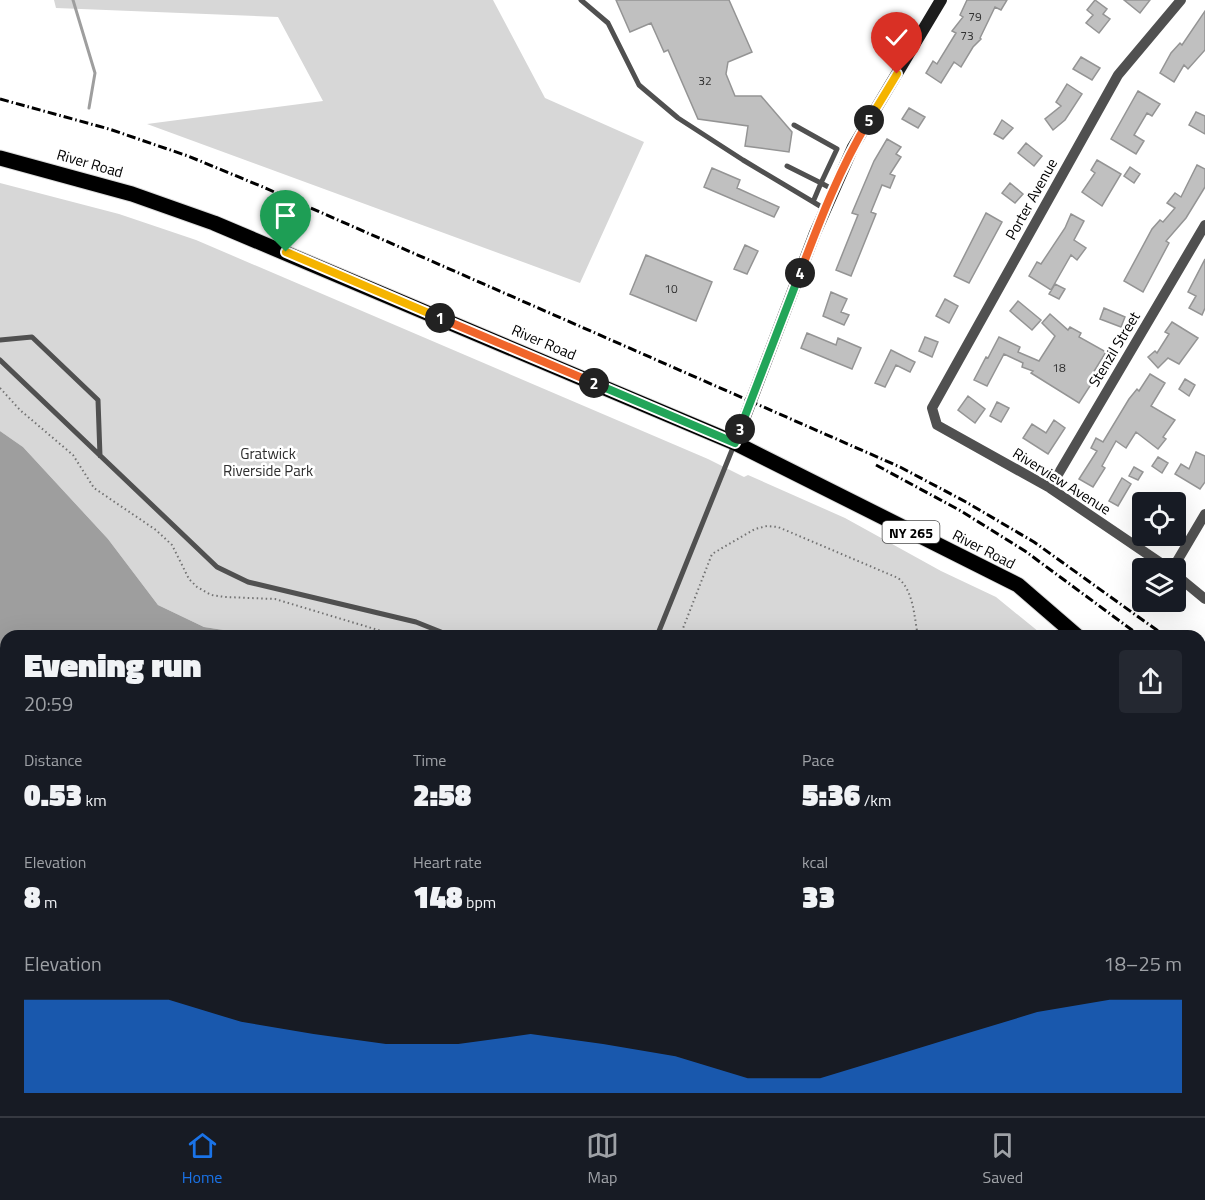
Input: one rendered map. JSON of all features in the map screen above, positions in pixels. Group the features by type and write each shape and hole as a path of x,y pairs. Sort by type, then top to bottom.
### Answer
{"main road":[{"path":"735,443 825,209 849,155 940,0"},
{"name":"River Road","path":"0,158 132,194 214,223 735,443 1018,585 1070,630"}],"street":[{"name":"Porter Avenue","path":"937,425 932,408 1118,75 1181,0"},
{"name":"Stenzil Street","path":"1050,488 1200,244 1205,225"},
{"name":"Riverview Avenue","path":"937,425 1050,488 1153,558"},
{"path":"1179,558 1205,514"},
{"path":"1186,583 1205,599"}],"lane":[{"path":"581,0 608,23 639,85 678,118 742,160 825,209"},
{"path":"794,125 849,155"},
{"path":"813,202 837,149"},
{"path":"787,166 834,190"},
{"path":"0,340 32,337 98,400 100,456"},
{"path":"0,360 217,567 248,582 416,622 436,630"},
{"path":"659,630 735,443"}],"path":[{"path":"682,630 712,554 755,529 767,526 778,527 898,578 909,592 917,630"}],"green space":[{"path":"54,0 493,0 545,98 644,142 580,283 147,124 323,101 278,17 56,8"},
{"name":"Gratwick Riverside Park","path":"0,183 119,214 196,240 708,459 744,477 748,475 845,518 941,571 996,597 1037,630 224,630 204,627 158,605 108,539 23,447 0,431"}],"shaded area":[{"path":"0,431 23,447 108,539 158,605 204,627 224,630 0,630"}],"building":[{"path":"616,0 729,0 752,52 728,62 726,74 735,96 761,96 792,132 789,152 745,146 748,126 698,119 668,50 664,52 651,23 630,32"},
{"path":"967,0 1007,0 1001,10 995,7 981,39 973,47 961,67 954,62 941,83 926,73 933,61 937,64 956,33 952,31 963,17 960,15"},
{"path":"1095,0 1107,9 1103,14 1110,19 1099,33 1086,23 1093,15 1087,10"},
{"path":"1124,0 1150,0 1140,13"},
{"path":"1205,11 1205,50 1188,69 1184,65 1174,82 1160,73 1171,53 1180,43 1182,45"},
{"path":"1081,57 1100,68 1092,80 1073,69"},
{"path":"1067,84 1082,94 1065,120 1053,130 1045,119 1061,106 1056,102"},
{"path":"1138,91 1160,104 1152,116 1147,113 1134,135 1144,141 1136,154 1111,139"},
{"path":"909,108 925,117 918,128 902,119"},
{"path":"1196,112 1205,116 1205,134 1189,125"},
{"path":"1002,120 1013,128 1003,139 994,134"},
{"path":"887,139 901,147 896,154 901,157 890,174 895,176 890,188 882,185 871,212 876,214 851,276 836,270 858,215 852,213 874,161"},
{"path":"1026,143 1042,156 1034,166 1018,153"},
{"path":"1097,160 1121,174 1102,206 1082,192 1095,173 1091,170"},
{"path":"1197,165 1205,169 1205,187 1186,218 1166,241 1169,243 1143,292 1124,281 1152,229 1160,220 1163,222 1175,208 1167,203 1175,193 1181,197"},
{"path":"1130,167 1140,174 1134,183 1124,176"},
{"path":"712,168 740,180 737,188 779,207 774,217 704,187"},
{"path":"1010,183 1023,194 1015,203 1002,193"},
{"path":"986,213 1002,222 969,283 954,276"},
{"path":"1071,214 1084,221 1074,240 1086,248 1077,260 1071,255 1051,290 1029,276 1037,262 1041,264 1065,228"},
{"path":"745,245 758,251 747,274 734,269"},
{"path":"646,255 712,282 696,321 630,294"},
{"path":"1205,259 1205,308 1202,315 1189,308 1196,296 1188,292"},
{"path":"1055,284 1065,289 1059,299 1049,294"},
{"path":"831,292 847,299 841,312 849,315 844,325 823,316"},
{"path":"945,299 958,306 949,323 936,316"},
{"path":"1018,301 1041,320 1032,330 1010,311"},
{"path":"1104,308 1125,317 1121,327 1100,319"},
{"path":"1050,314 1068,330 1070,327 1081,333 1079,337 1106,352 1093,373 1097,375 1079,403 1031,373 1033,371 1022,367 1023,363 1004,354 987,386 974,380 999,337 1020,347 1018,352 1039,361 1055,336 1042,323"},
{"path":"1172,322 1198,338 1179,364 1168,358 1158,368 1148,357 1155,351 1157,353 1169,334 1165,332"},
{"path":"807,333 836,345 838,338 861,348 852,369 801,348"},
{"path":"925,337 938,342 932,357 919,351"},
{"path":"891,350 915,362 910,372 896,365 885,387 875,383"},
{"path":"1150,374 1165,383 1151,406 1175,420 1163,437 1166,439 1158,449 1136,432 1126,448 1116,441 1102,466 1105,468 1093,487 1079,479 1097,451 1091,448 1096,438 1103,442 1129,399 1137,389 1139,391"},
{"path":"1185,379 1195,385 1189,396 1179,389"},
{"path":"968,396 985,409 975,423 958,410"},
{"path":"997,402 1009,408 1001,422 990,416"},
{"path":"1054,420 1065,428 1048,454 1023,438 1032,424 1046,433"},
{"path":"1196,452 1205,456 1205,482 1200,489 1175,474 1181,464 1189,469"},
{"path":"1158,457 1168,463 1162,473 1152,466"},
{"path":"1134,467 1143,472 1138,480 1129,476"},
{"path":"1122,478 1131,484 1118,506 1109,501"}],"waterway":[{"path":"73,0 95,73 89,108"}],"railway":[{"path":"0,99 109,129 188,156 900,467 1034,542 1157,630"},
{"path":"876,465 961,511 1025,551 1132,630"}],"route":[{"path":"286,252 735,443 815,233 853,147 897,74"}]}
